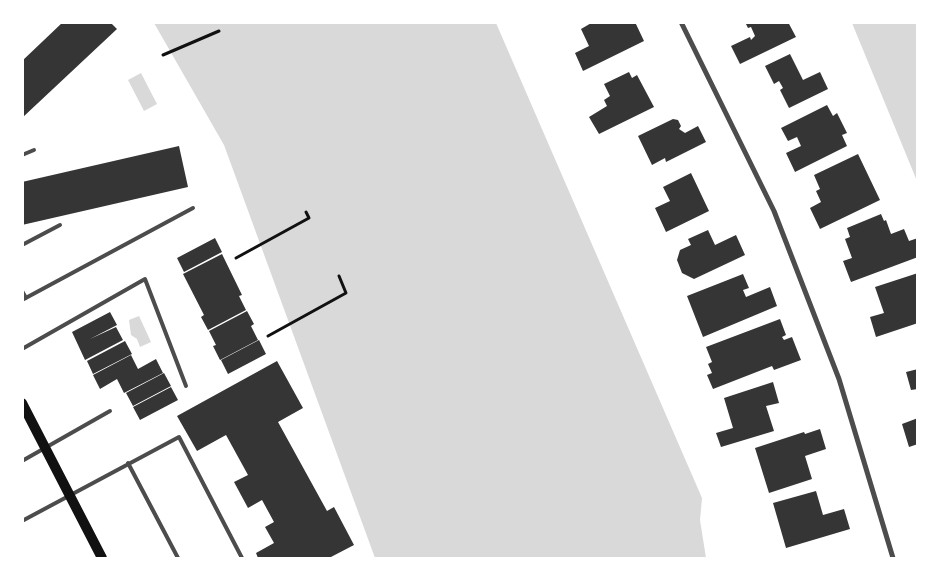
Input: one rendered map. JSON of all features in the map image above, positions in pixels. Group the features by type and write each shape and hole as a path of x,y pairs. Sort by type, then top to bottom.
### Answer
{"main road":[{"path":"22,403 102,558"}],"street":[{"path":"681,22 774,211 839,379 893,558"}],"lane":[{"path":"22,156 34,150"},
{"path":"22,291 24,299 193,208"},
{"path":"22,246 60,225"},
{"path":"22,349 145,279 186,386"},
{"path":"22,461 110,410"},
{"path":"22,521 179,437 242,558"},
{"path":"128,464 178,558"}],"path":[{"path":"163,54 219,31"},
{"path":"236,258 308,218 306,212"},
{"path":"268,336 346,293 339,276"}],"shaded area":[{"path":"154,23 496,23 702,498 700,520 706,558 375,558 224,145"},
{"path":"852,23 917,23 917,181"},
{"path":"141,73 157,104 144,111 128,80"},
{"path":"139,316 151,342 140,347 137,339 131,335 129,320"}],"building":[{"path":"63,22 110,22 117,29 22,118 22,61"},
{"path":"593,22 635,22 644,41 583,71 575,53 589,46 581,29"},
{"path":"745,22 788,22 796,37 740,64 731,46 750,37 751,40 755,36 751,27 748,28"},
{"path":"790,54 803,80 820,72 828,89 789,108 780,90 783,88 779,81 774,84 765,66"},
{"path":"629,72 632,78 637,75 654,107 599,134 589,117 607,106 604,100 610,96 604,84"},
{"path":"827,105 833,116 837,113 847,133 842,135 847,146 795,172 786,153 801,146 797,137 788,141 781,128"},
{"path":"673,119 678,120 681,126 679,129 685,133 698,126 706,142 666,162 665,158 652,165 638,136"},
{"path":"179,146 188,187 22,225 22,182"},
{"path":"858,154 880,200 820,229 810,208 821,202 816,191 820,189 814,175"},
{"path":"691,173 709,211 666,232 655,208 670,201 663,187"},
{"path":"881,214 884,221 886,220 891,234 904,229 909,241 918,238 918,257 851,282 843,261 852,258 845,239 850,237 847,228"},
{"path":"708,230 715,245 736,235 745,255 694,279 682,273 677,260 680,250 691,245 688,239"},
{"path":"215,238 222,252 184,272 177,258"},
{"path":"222,254 242,295 239,296 246,310 208,330 201,317 204,315 183,274"},
{"path":"918,273 918,323 876,337 870,317 884,313 875,287"},
{"path":"743,274 749,288 743,290 746,297 770,287 777,306 703,337 687,296"},
{"path":"247,311 254,324 251,326 258,340 220,360 213,346 216,345 209,331"},
{"path":"110,312 117,325 90,339 116,327 123,340 85,360 72,332"},
{"path":"780,319 786,335 782,337 784,340 792,337 801,360 774,370 772,366 713,389 707,375 712,373 708,364 712,362 706,347"},
{"path":"259,340 266,354 228,374 221,360"},
{"path":"125,341 132,354 93,374 87,361"},
{"path":"131,355 138,369 156,359 163,373 124,393 117,379 100,389 93,375"},
{"path":"277,361 303,408 278,422 327,511 334,507 354,545 329,558 258,558 256,553 274,543 265,527 274,522 262,500 248,508 234,482 248,475 226,435 197,451 177,416"},
{"path":"918,369 918,389 911,390 906,372"},
{"path":"164,373 171,386 133,406 126,393"},
{"path":"773,382 779,403 766,406 774,431 721,447 716,433 733,428 724,398"},
{"path":"171,387 178,400 140,420 133,407"},
{"path":"918,418 918,444 909,447 902,424"},
{"path":"820,429 826,449 805,456 812,479 769,493 755,448 804,432 805,434"},
{"path":"816,491 823,515 844,509 850,529 786,548 773,503"}]}
